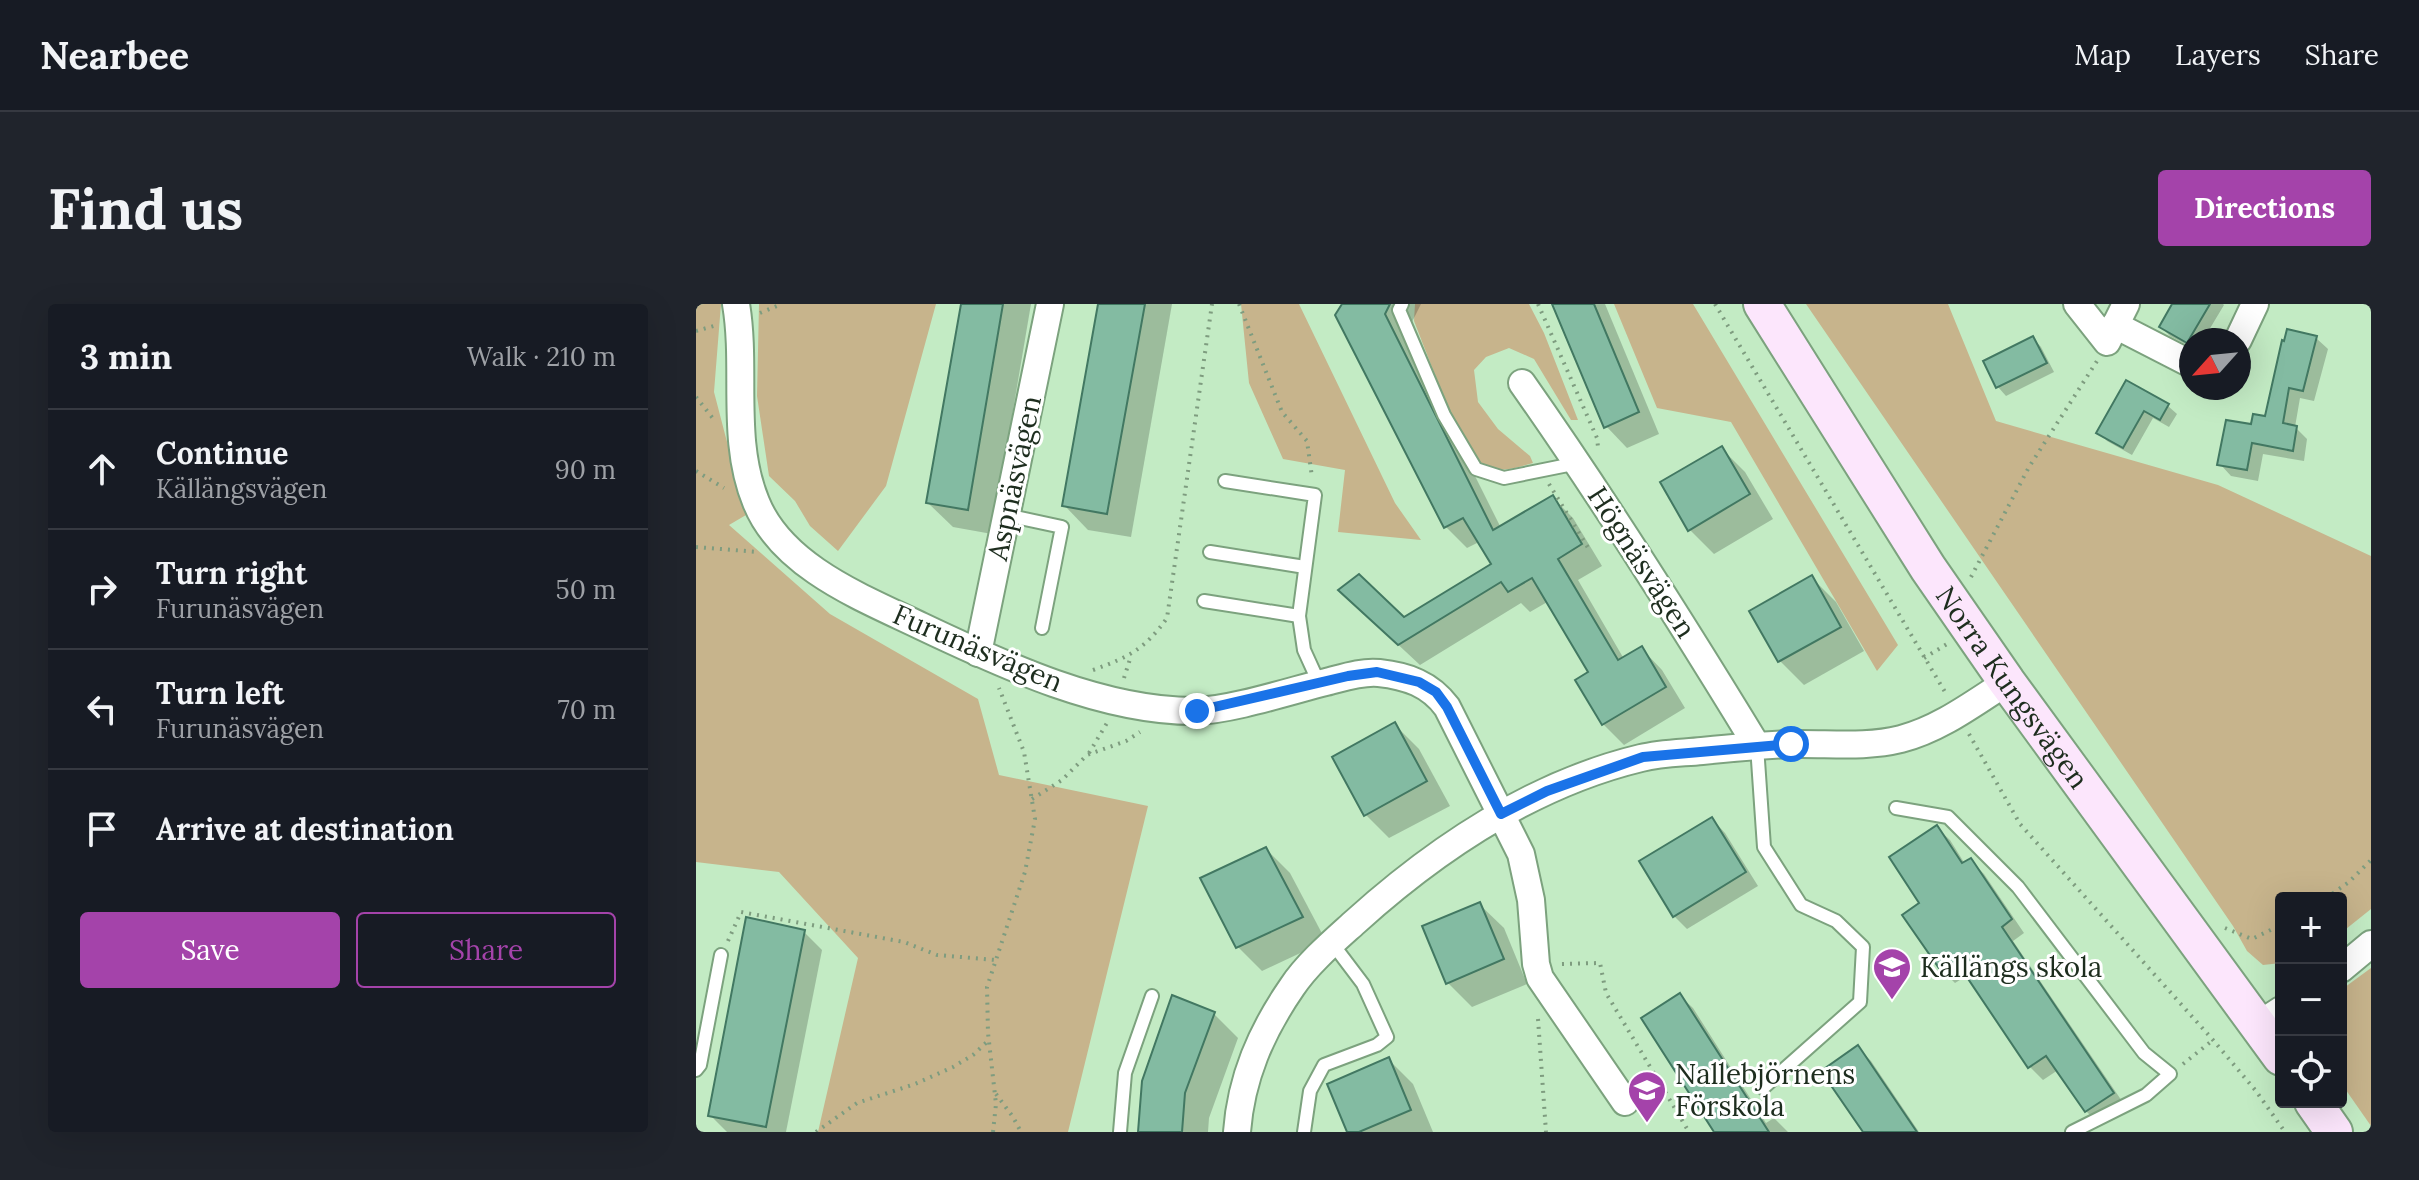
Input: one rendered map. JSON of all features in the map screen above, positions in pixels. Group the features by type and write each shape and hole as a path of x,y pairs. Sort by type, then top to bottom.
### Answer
{"main road":[{"name":"Norra Kungsvägen","path":"1762,304 1928,568 2007,682 2270,1018"},
{"path":"2317,1108 2334,1132"}],"street":[{"name":"Furunäsvägen","path":"736,304 738,400 746,464 756,502 776,535 805,563 841,587 989,658 1057,684 1140,707 1197,711 1377,672 1419,682 1436,692 1447,707 1521,854 1527,878 1538,971"},
{"name":"Aspnäsvägen","path":"989,658 1006,515 1050,304"},
{"path":"2077,304 2179,358"},
{"path":"2244,328 2255,304"},
{"name":"Högnäsvägen","path":"1522,383 1584,471 1757,746"},
{"path":"1237,1132 1241,1090 1262,1036 1293,984 1332,943 1398,883 1501,814 1582,777 1643,757 1757,746 1873,744 1903,738 1931,728 2007,682"},
{"path":"2347,964 2371,944"},
{"path":"1538,971 1625,1102"}],"lane":[{"path":"1402,304 1399,310 1444,415 1476,469 1504,478 1584,471"},
{"path":"1225,481 1315,495 1299,616 1304,650 1319,683"},
{"path":"1006,515 1062,527 1042,628"},
{"path":"1210,552 1305,567"},
{"path":"1204,601 1299,616"},
{"path":"1757,746 1764,847 1801,905 1836,921 1863,947 1860,1002 1763,1088"},
{"path":"1896,808 1948,817 2018,887 2144,1053 2170,1074 2146,1095 2072,1132"},
{"path":"1304,1132 1310,1091 1324,1065 1377,1045 1387,1037 1363,984 1332,943"},
{"path":"696,1070 700,1065 721,955"},
{"path":"1120,1132 1125,1073 1152,996"}],"path":[{"path":"1057,684 1121,660 1150,642 1167,618 1212,304"},
{"path":"1239,304 1282,412 1307,441 1315,495"},
{"path":"1538,304 1597,438 1599,457 1584,471"},
{"path":"1715,304 2020,824 2213,1040 2256,1091 2285,1132"},
{"path":"1978,587 1970,575 2029,467 2116,324"},
{"path":"1548,482 1590,551"},
{"path":"696,547 764,553 787,545"},
{"path":"989,658 1024,752 1035,819 1025,872 987,987 995,1094 993,1132"},
{"path":"1032,799 1062,780 1087,755 1126,741 1152,725 1155,708"},
{"path":"2335,892 2371,860"},
{"path":"721,955 741,912 904,942 937,955 996,960"},
{"path":"1546,1132 1538,1022 1538,971 1600,963 1606,993 1689,1132"},
{"path":"816,1132 857,1103 915,1084 953,1067 973,1055 989,1040"},
{"path":"2170,1074 2213,1040"},
{"path":"995,1094 1021,1132"}],"shaded area":[{"path":"696,304 721,304 714,392 746,515 729,525 830,614 978,699 999,775 1148,806 1068,1132 818,1132 858,958 779,872 696,862"},
{"path":"759,304 936,304 886,486 838,551 810,526 795,501 769,476 757,396"},
{"path":"1241,304 1299,304 1395,503 1421,540 1338,532 1345,470 1283,459 1249,383"},
{"path":"1415,304 1529,304 1544,333 1578,420 1571,420 1534,359 1509,348 1486,357 1474,370 1478,402 1498,429 1530,456 1533,463 1503,470 1485,466 1466,442 1445,399 1414,321"},
{"path":"1614,304 1693,304 1898,645 1877,671 1731,422 1657,408"},
{"path":"1806,304 1948,304 1996,421 2218,485 2371,556 2371,909 2347,928 2347,892 2275,892 2275,964 2263,965 2247,951 2233,926"},
{"path":"2371,968 2371,1126 2347,1092 2347,986"}],"building":[{"path":"961,304 1003,304 968,510 926,503"},
{"path":"1098,304 1145,304 1107,514 1062,506"},
{"path":"1342,304 1390,304 1385,314 1493,530 1553,495 1582,544 1558,559 1618,660 1642,646 1666,687 1602,725 1575,680 1588,672 1532,578 1508,592 1501,582 1398,645 1338,590 1359,574 1404,617 1491,564 1463,518 1444,528 1335,315"},
{"path":"1552,304 1594,304 1639,412 1604,428"},
{"path":"2172,304 2210,304 2196,328 2179,328 2179,338 2159,327"},
{"path":"2287,329 2317,336 2303,391 2289,388 2283,423 2297,426 2293,451 2252,443 2247,470 2217,465 2226,420 2251,424 2253,414 2265,416"},
{"path":"2033,336 2047,363 1996,388 1983,361"},
{"path":"2126,380 2169,404 2160,420 2144,411 2123,448 2096,433"},
{"path":"1722,446 1750,494 1688,531 1660,482"},
{"path":"1812,575 1841,627 1778,662 1749,611"},
{"path":"1395,722 1427,781 1364,816 1332,757"},
{"path":"1712,817 1746,872 1673,917 1639,861"},
{"path":"1937,825 1962,863 1971,858 2012,919 2002,927 2114,1093 2085,1112 2046,1056 2028,1068 1956,961 1941,971 1902,915 1919,903 1889,857"},
{"path":"1266,847 1303,917 1236,948 1200,878"},
{"path":"1480,902 1504,959 1446,984 1422,926"},
{"path":"746,917 805,930 766,1127 708,1116"},
{"path":"1680,993 1769,1132 1714,1132 1641,1018"},
{"path":"1172,995 1215,1012 1185,1093 1182,1132 1138,1132 1142,1081"},
{"path":"1858,1045 1917,1132 1863,1132 1821,1071"},
{"path":"1389,1057 1411,1110 1359,1132 1347,1132 1327,1084"}],"place":[{"name":"Källängs skola","path":"1892,1001"},
{"name":"Nallebjörnens Förskola","path":"1647,1124"}],"route":[{"path":"1197,711 1377,672 1419,682 1436,692 1447,707 1501,814 1547,791 1643,757 1791,744"}]}
